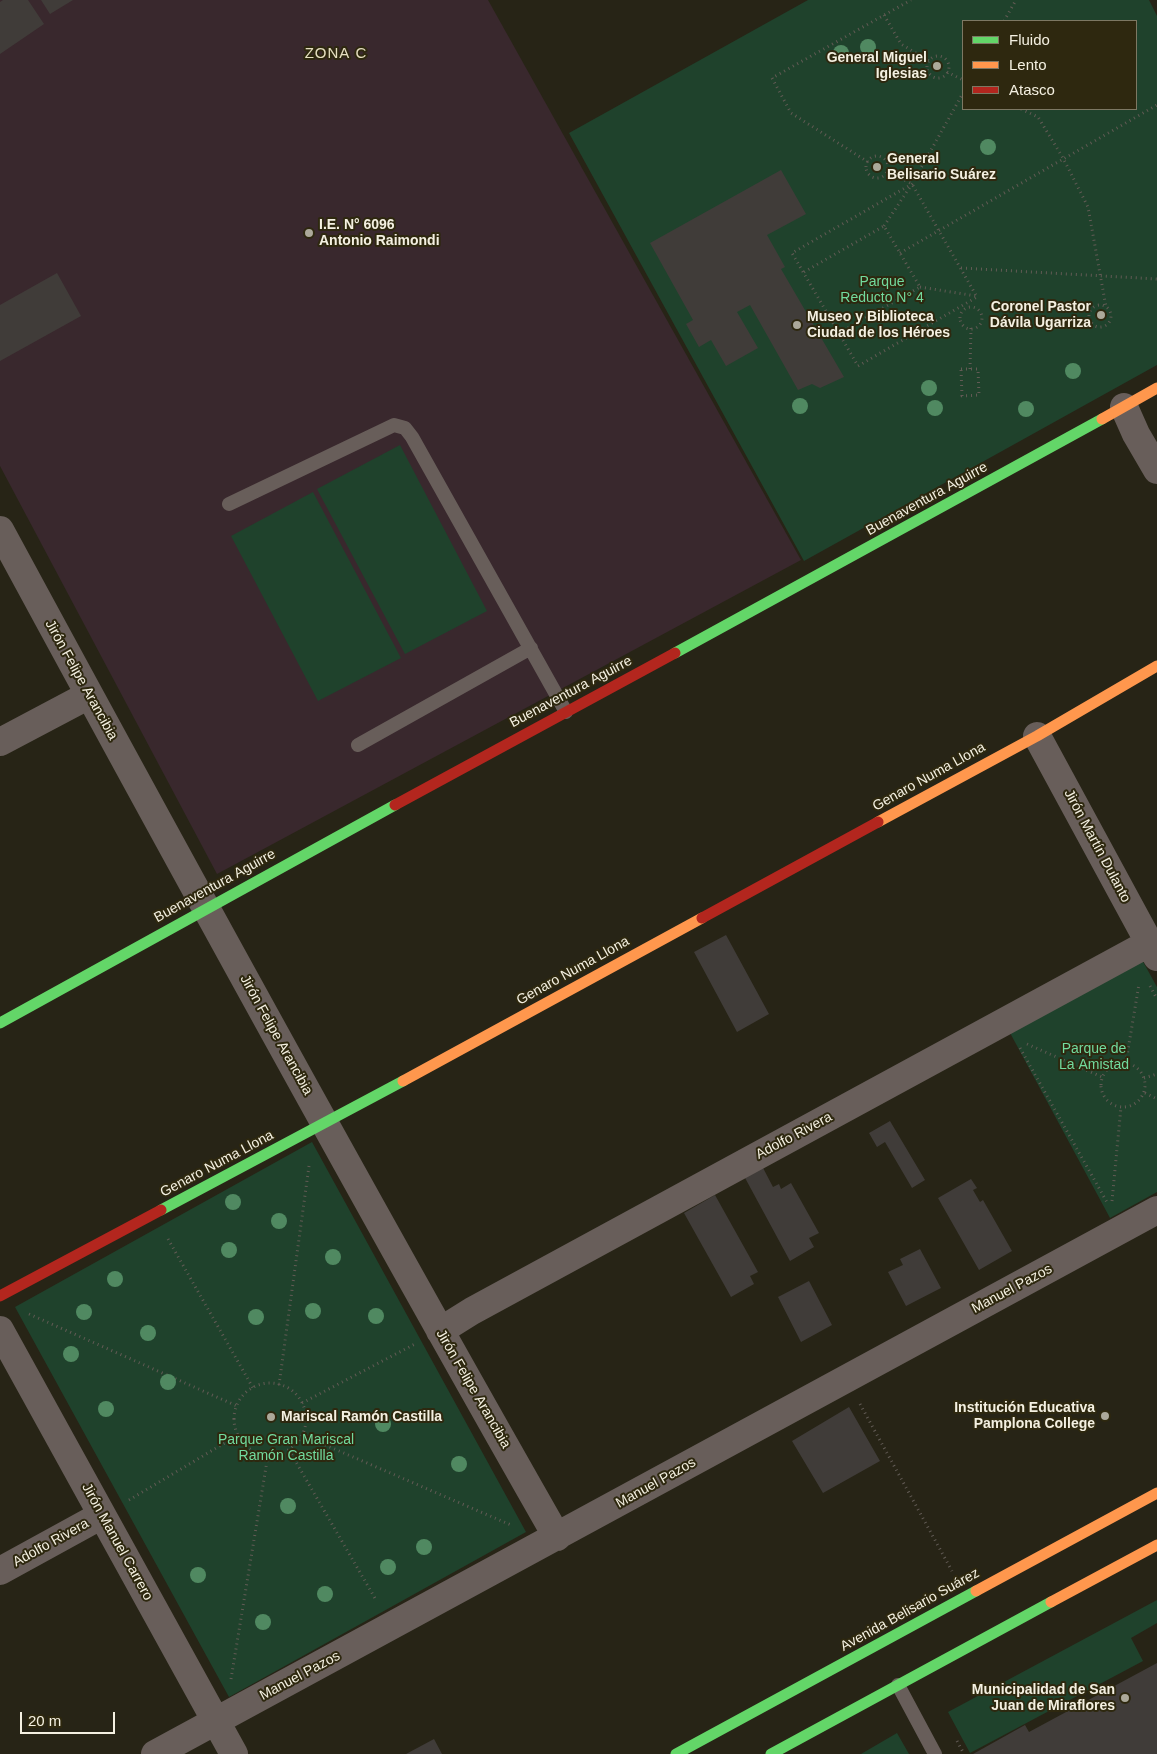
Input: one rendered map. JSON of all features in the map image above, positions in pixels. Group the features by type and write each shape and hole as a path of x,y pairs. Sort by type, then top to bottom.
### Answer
{"street":[{"name":"Buenaventura Aguirre","path":"0,1023 205,908 834,568 1157,388"},
{"path":"1124,407 1136,434 1157,470"},
{"name":"Jirón Felipe Arancibia","path":"0,530 205,908 557,1537"},
{"name":"Genaro Numa Llona","path":"0,1296 324,1123 1037,736 1157,666"},
{"path":"0,742 89,695"},
{"name":"Jirón Martín Dulanto","path":"1037,736 1149,956"},
{"name":"Adolfo Rivera","path":"440,1331 472,1310 1149,956"},
{"name":"Manuel Pazos","path":"155,1754 1157,1210"},
{"name":"Jirón Manuel Carrero","path":"0,1330 234,1754"},
{"name":"Avenida Belisario Suárez","path":"676,1754 1157,1493"},
{"name":"Adolfo Rivera","path":"0,1570 102,1515"},
{"path":"771,1754 1157,1545"}],"lane":[{"path":"228,504 394,425 405,428 412,437 566,712"},
{"path":"358,745 531,648"},
{"path":"898,1685 935,1754"}],"path":[{"path":"868,162 791,113 772,78 911,0"},
{"path":"1005,20 1016,0"},
{"path":"884,15 901,44 929,61"},
{"path":"934,56 944,58 949,66 947,72 942,77 934,77 929,72 929,61 934,56"},
{"path":"947,72 962,80"},
{"path":"804,272 884,226 912,184 962,95"},
{"path":"900,253 1157,105"},
{"path":"1022,110 1038,117 1063,158 1088,207 1106,307 1111,316 1109,322 1104,326 1096,326 1090,318 1091,310 1096,306 1106,307"},
{"path":"874,157 883,158 887,163 887,171 884,176 874,178 868,172 868,162 874,157"},
{"path":"887,171 912,184 977,296"},
{"path":"912,184 792,253 858,366 977,296"},
{"path":"884,226 920,287"},
{"path":"961,268 1157,279"},
{"path":"839,333 920,287 977,296"},
{"path":"962,305 964,309 961,316 962,323 971,328 978,326 981,314 974,307 964,309"},
{"path":"970,369 971,328"},
{"path":"970,369 978,369 979,395 962,396 961,370 970,369"},
{"path":"1149,956 1157,999"},
{"path":"1126,1062 1149,956"},
{"path":"1010,1030 1102,1077"},
{"path":"1010,1030 1111,1210 1120,1107"},
{"path":"1126,1062 1136,1065 1143,1072 1146,1082 1145,1092 1139,1101 1130,1106 1120,1107 1111,1104 1104,1096 1100,1087 1102,1077 1107,1068 1116,1063 1126,1062"},
{"path":"1144,1078 1157,1074"},
{"path":"1145,1092 1157,1100"},
{"path":"279,1385 312,1148 324,1123"},
{"path":"154,1214 254,1388"},
{"path":"29,1314 236,1406"},
{"path":"302,1403 440,1331"},
{"path":"847,1379 966,1597"},
{"path":"260,1384 279,1385 285,1386 295,1393 302,1403 306,1416 302,1435 289,1450 280,1454 268,1455 255,1452 245,1445 238,1435 234,1423 236,1406 240,1398 260,1384"},
{"path":"102,1515 238,1435"},
{"path":"302,1435 512,1526"},
{"path":"289,1450 392,1627"},
{"path":"216,1721 229,1692 268,1455"}],"shaded area":[{"name":"I.E. N° 6096 Antonio Raimondi","path":"0,0 488,0 801,560 217,874 0,466"}],"green space":[{"name":"Parque Reducto N° 4","path":"808,0 1149,0 1157,16 1157,365 804,561 569,133"},
{"path":"400,445 487,611 405,654 317,489"},
{"path":"313,492 401,658 318,701 231,536"},
{"name":"Parque de La Amistad","path":"1141,958 1157,987 1157,1192 1110,1218 1009,1031"},
{"name":"Parque Gran Mariscal Ramón Castilla","path":"312,1142 526,1532 229,1697 15,1307"},
{"path":"1157,1600 1157,1623 1131,1638 1143,1661 970,1753 948,1712"},
{"path":"897,1733 909,1754 861,1754"}],"building":[{"path":"3,0 28,0 44,24 0,54 0,2"},
{"path":"41,0 73,0 50,14"},
{"path":"781,170 806,214 767,235 785,267 781,269 844,377 820,388 812,384 798,390 750,305 737,312 758,348 726,366 711,340 699,347 686,324 693,320 650,243"},
{"path":"57,273 81,316 0,361 0,305"},
{"path":"726,935 769,1014 737,1032 694,952"},
{"path":"890,1121 925,1180 912,1188 885,1142 877,1147 869,1133"},
{"path":"762,1166 773,1187 779,1184 781,1189 791,1183 819,1233 809,1238 814,1247 790,1261 744,1176"},
{"path":"971,1179 977,1188 973,1190 980,1202 983,1200 1012,1251 979,1270 938,1198"},
{"path":"715,1195 758,1272 750,1276 754,1284 731,1297 684,1213"},
{"path":"920,1249 941,1288 906,1306 888,1272 903,1265 900,1259"},
{"path":"809,1281 832,1325 801,1342 778,1297"},
{"path":"849,1407 880,1461 823,1493 792,1441"},
{"name":"Municipalidad de San Juan de Miraflores","path":"1157,1663 1157,1754 973,1754 1025,1725 1029,1732"},
{"path":"434,1739 442,1754 406,1754"}],"traffic: fast":[{"path":"675,653 1102,419"},
{"path":"0,1023 395,805"},
{"path":"161,1210 403,1081"},
{"path":"676,1754 976,1591"},
{"path":"771,1754 1051,1602"}],"traffic: slow":[{"path":"1102,419 1157,388"},
{"path":"878,822 1037,736 1157,666"},
{"path":"403,1081 702,918"},
{"path":"976,1591 1157,1493"},
{"path":"1051,1602 1157,1545"}],"traffic: jam":[{"path":"395,805 675,653"},
{"path":"702,918 878,822"},
{"path":"0,1296 161,1210"}],"place":[{"name":"General Miguel Iglesias","path":"937,66"},
{"name":"General Belisario Suárez","path":"877,167"},
{"name":"I.E. N° 6096 Antonio Raimondi","path":"309,233"},
{"name":"Coronel Pastor Dávila Ugarriza","path":"1101,315"},
{"name":"Museo y Biblioteca Ciudad de los Héroes","path":"797,325"},
{"name":"Institución Educativa Pamplona College","path":"1105,1416"},
{"name":"Mariscal Ramón Castilla","path":"271,1417"},
{"name":"Municipalidad de San Juan de Miraflores","path":"1125,1698"}],"district":[{"name":"ZONA C","path":"336,54"}]}
